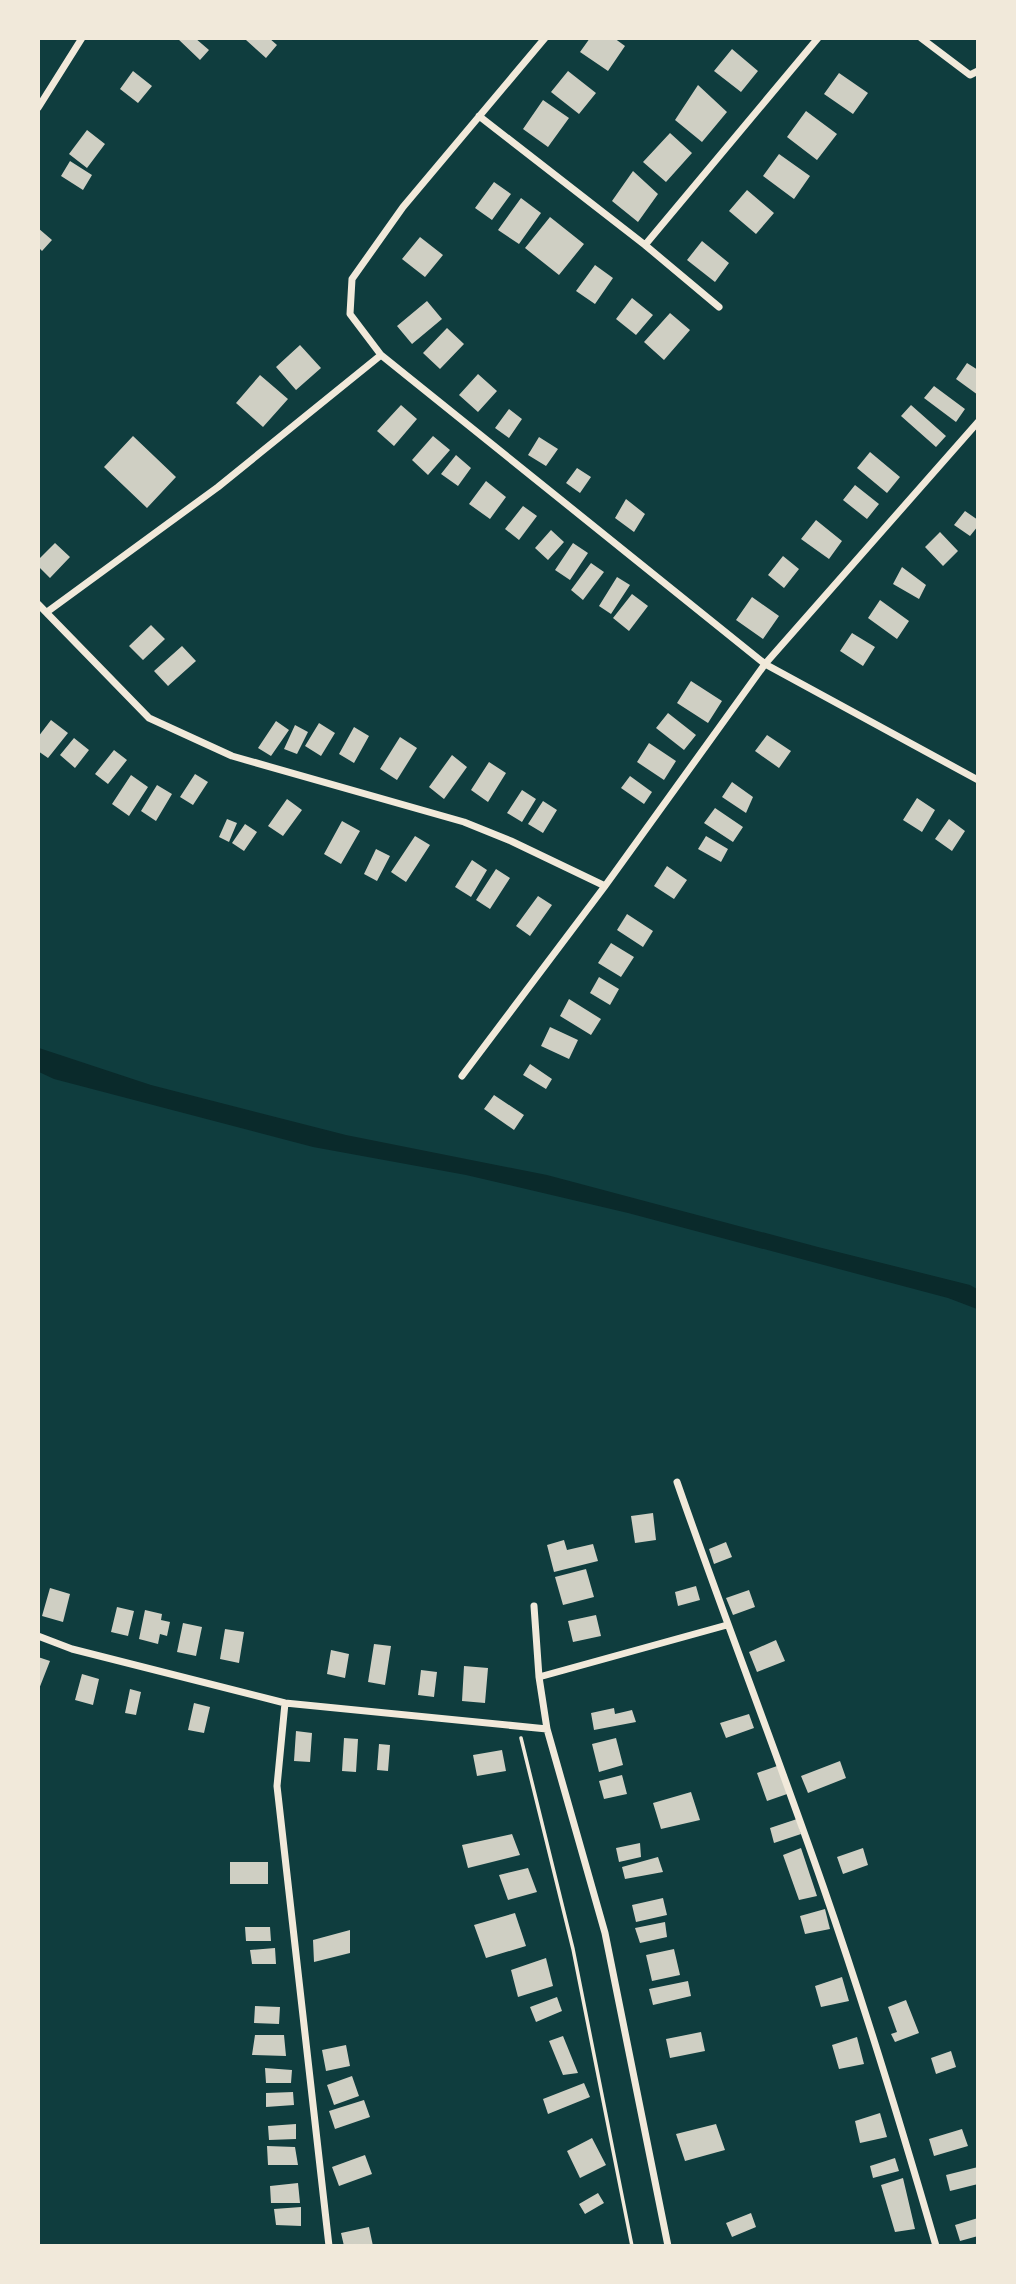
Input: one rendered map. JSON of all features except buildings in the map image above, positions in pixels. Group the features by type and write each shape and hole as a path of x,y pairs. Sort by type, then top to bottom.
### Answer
{"street":[{"path":"38,108 82,38"},
{"path":"545,38 403,207 352,279 350,314 381,355 765,664 978,780"},
{"path":"645,245 818,38"},
{"path":"922,38 970,75 978,71"},
{"path":"479,116 645,245 719,307"},
{"path":"47,612 207,495 381,355"},
{"path":"462,1076 605,886 765,664 978,422"},
{"path":"38,604 149,718 232,756 464,822 511,841 605,886"},
{"path":"677,1482 726,1625 824,1889 936,2245"},
{"path":"534,1606 539,1676 547,1729 605,1933 668,2245"},
{"path":"539,1676 726,1625"},
{"path":"38,1636 72,1649 285,1703 547,1729"},
{"path":"285,1703 277,1786 329,2245"}],"path":[{"path":"518,1726 573,1949 632,2245"}],"water":[{"path":"39,1048 151,1085 346,1135 547,1175 970,1285 977,1289 977,1309 948,1298 628,1213 466,1175 313,1147 54,1079 39,1072"}]}
